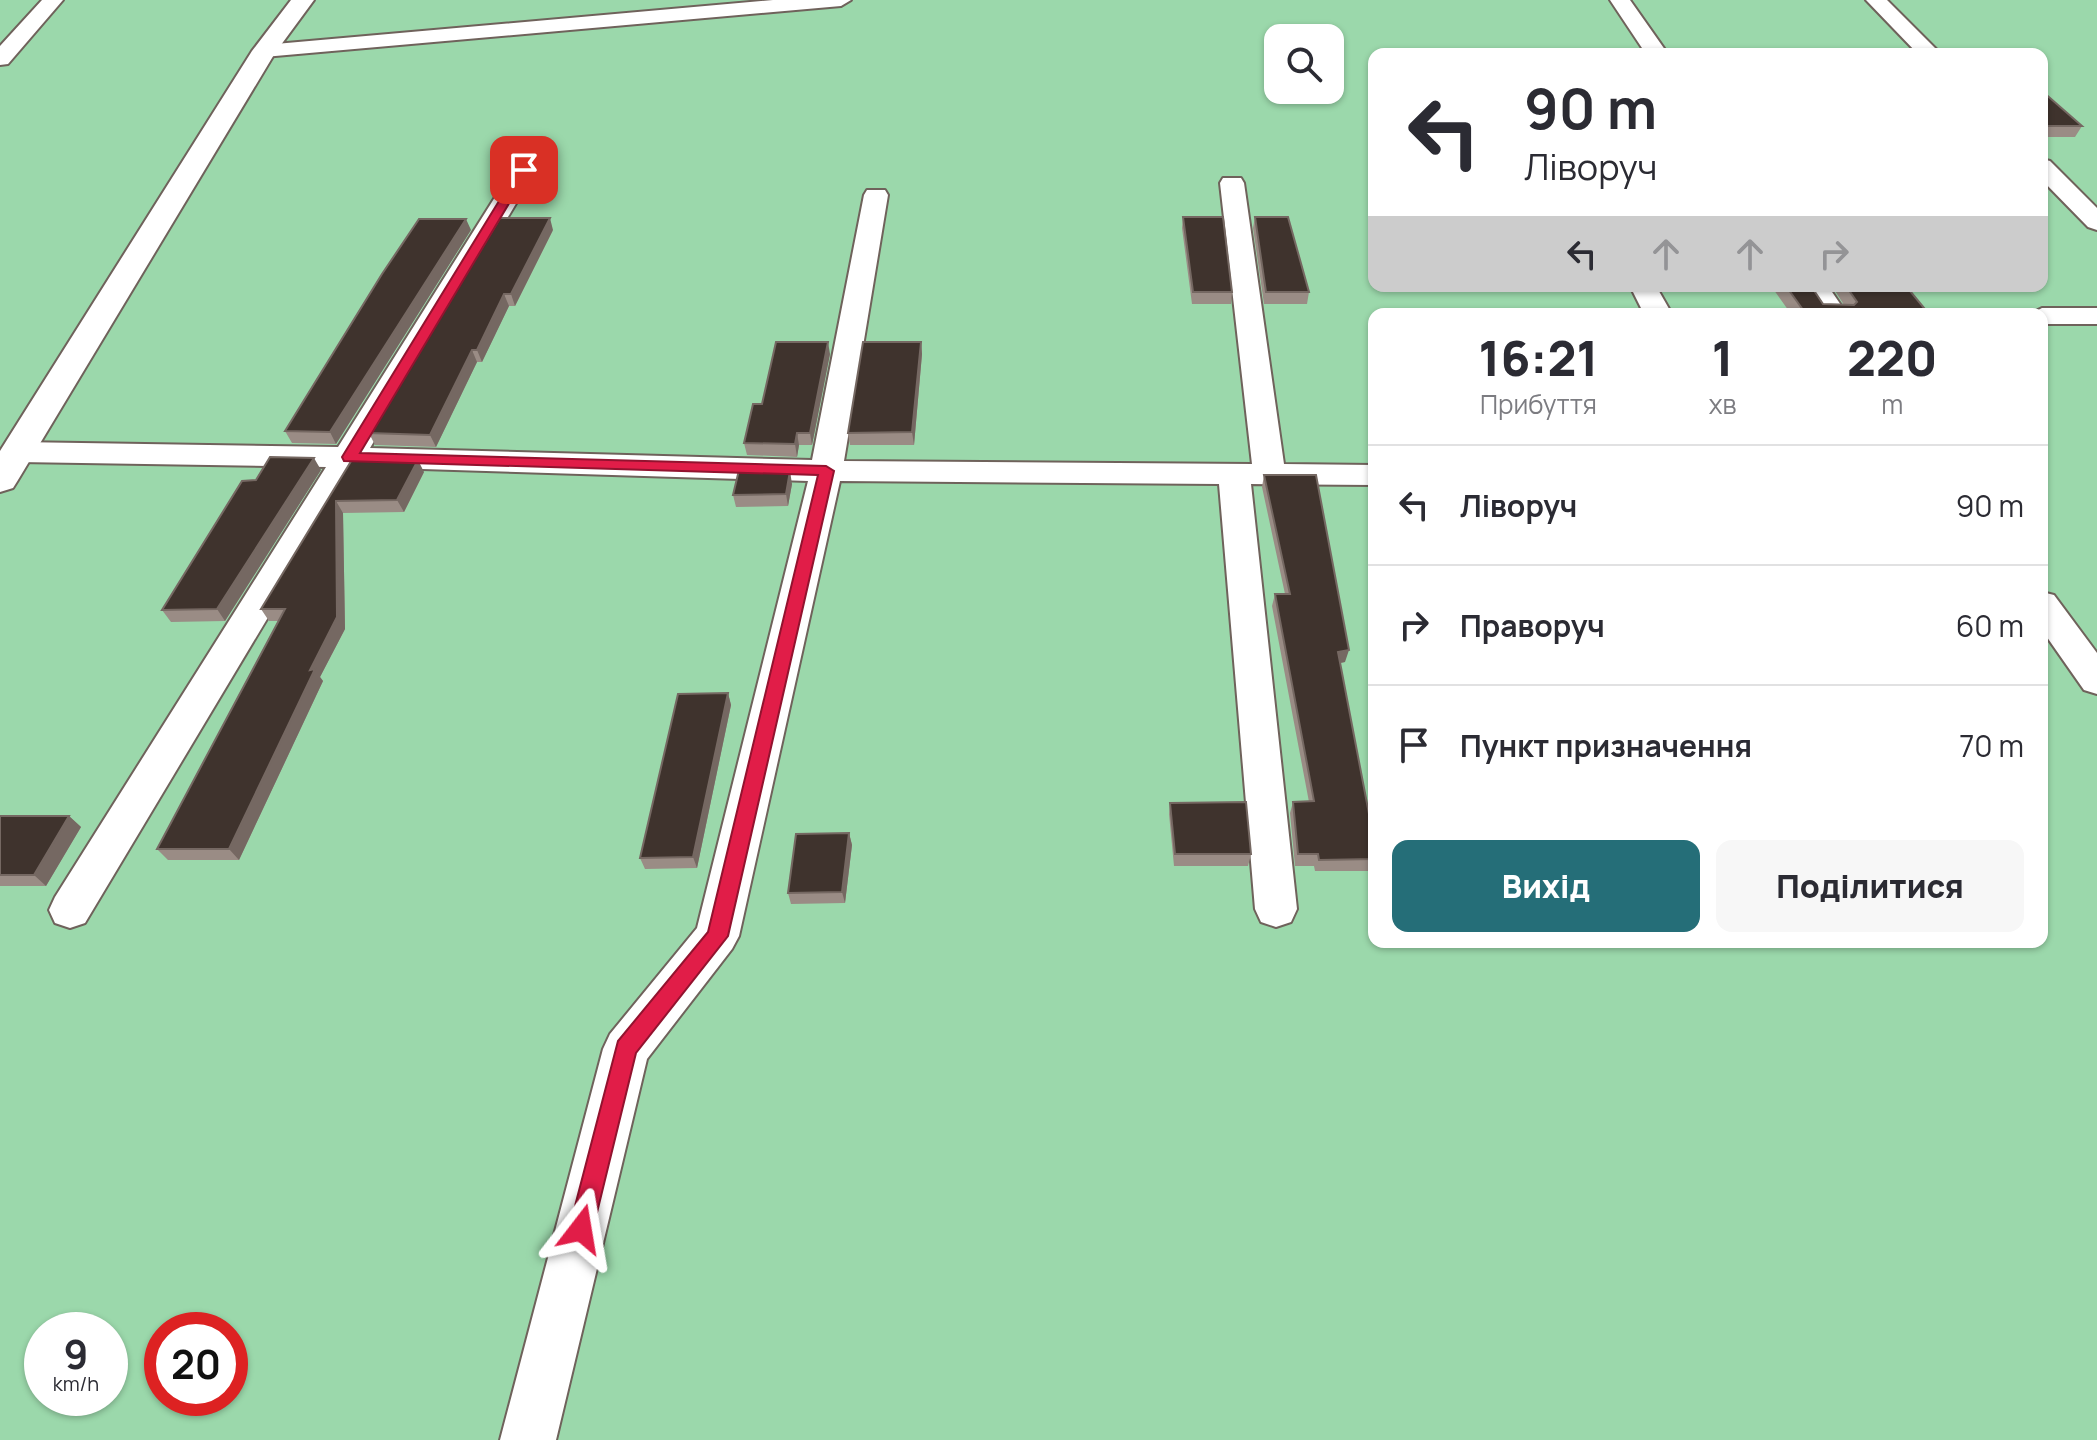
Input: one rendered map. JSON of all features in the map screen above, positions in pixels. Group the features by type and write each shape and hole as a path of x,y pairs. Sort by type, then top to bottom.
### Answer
{"street":[{"path":"0,480 264,51 303,0"}],"lane":[{"path":"0,59 53,0"},
{"path":"264,51 841,0"},
{"path":"1620,0 1653,48"},
{"path":"1876,0 1924,48"},
{"path":"70,910 524,170"},
{"path":"2048,172 2097,222"},
{"path":"1232,183 1276,909"},
{"path":"528,1440 626,1049 717,936 826,471 876,195"},
{"path":"2048,316 2097,316"},
{"path":"18,452 350,457 826,471 1368,475"},
{"path":"2048,612 2097,680"}],"green space":[{"path":"0,0 2097,0 2097,1440 0,1440"}],"building":[{"path":"2048,96 2082,126 2048,126"},
{"path":"1183,217 1223,217 1232,292 1193,292"},
{"path":"1255,217 1288,217 1309,292 1266,292"},
{"path":"500,218 550,218 511,294 504,294 477,350 472,350 430,435 369,433"},
{"path":"419,219 466,219 330,432 285,431 382,274"},
{"path":"1790,292 1815,292 1823,304 1854,305 1857,302 1850,292 1911,292 1924,308 1802,308"},
{"path":"776,342 828,342 810,433 797,433 795,444 744,443 753,404 762,404"},
{"path":"863,342 921,342 912,432 848,433"},
{"path":"270,457 314,458 217,609 162,610 242,481 256,480"},
{"path":"353,458 418,460 397,500 336,501 337,617 229,849 157,849 285,609 261,609"},
{"path":"739,470 790,471 786,494 733,495"},
{"path":"1264,475 1316,475 1349,650 1338,652 1368,809 1368,859 1319,860 1318,854 1298,854 1293,802 1314,801 1275,594 1290,594"},
{"path":"728,693 693,857 640,858 678,694"},
{"path":"1246,802 1251,854 1175,854 1170,803"},
{"path":"0,816 69,816 34,875 0,875"},
{"path":"849,833 842,892 788,893 796,834"}],"route":[{"path":"524,170 350,457 826,471 717,936 626,1049 581,1229"}]}
